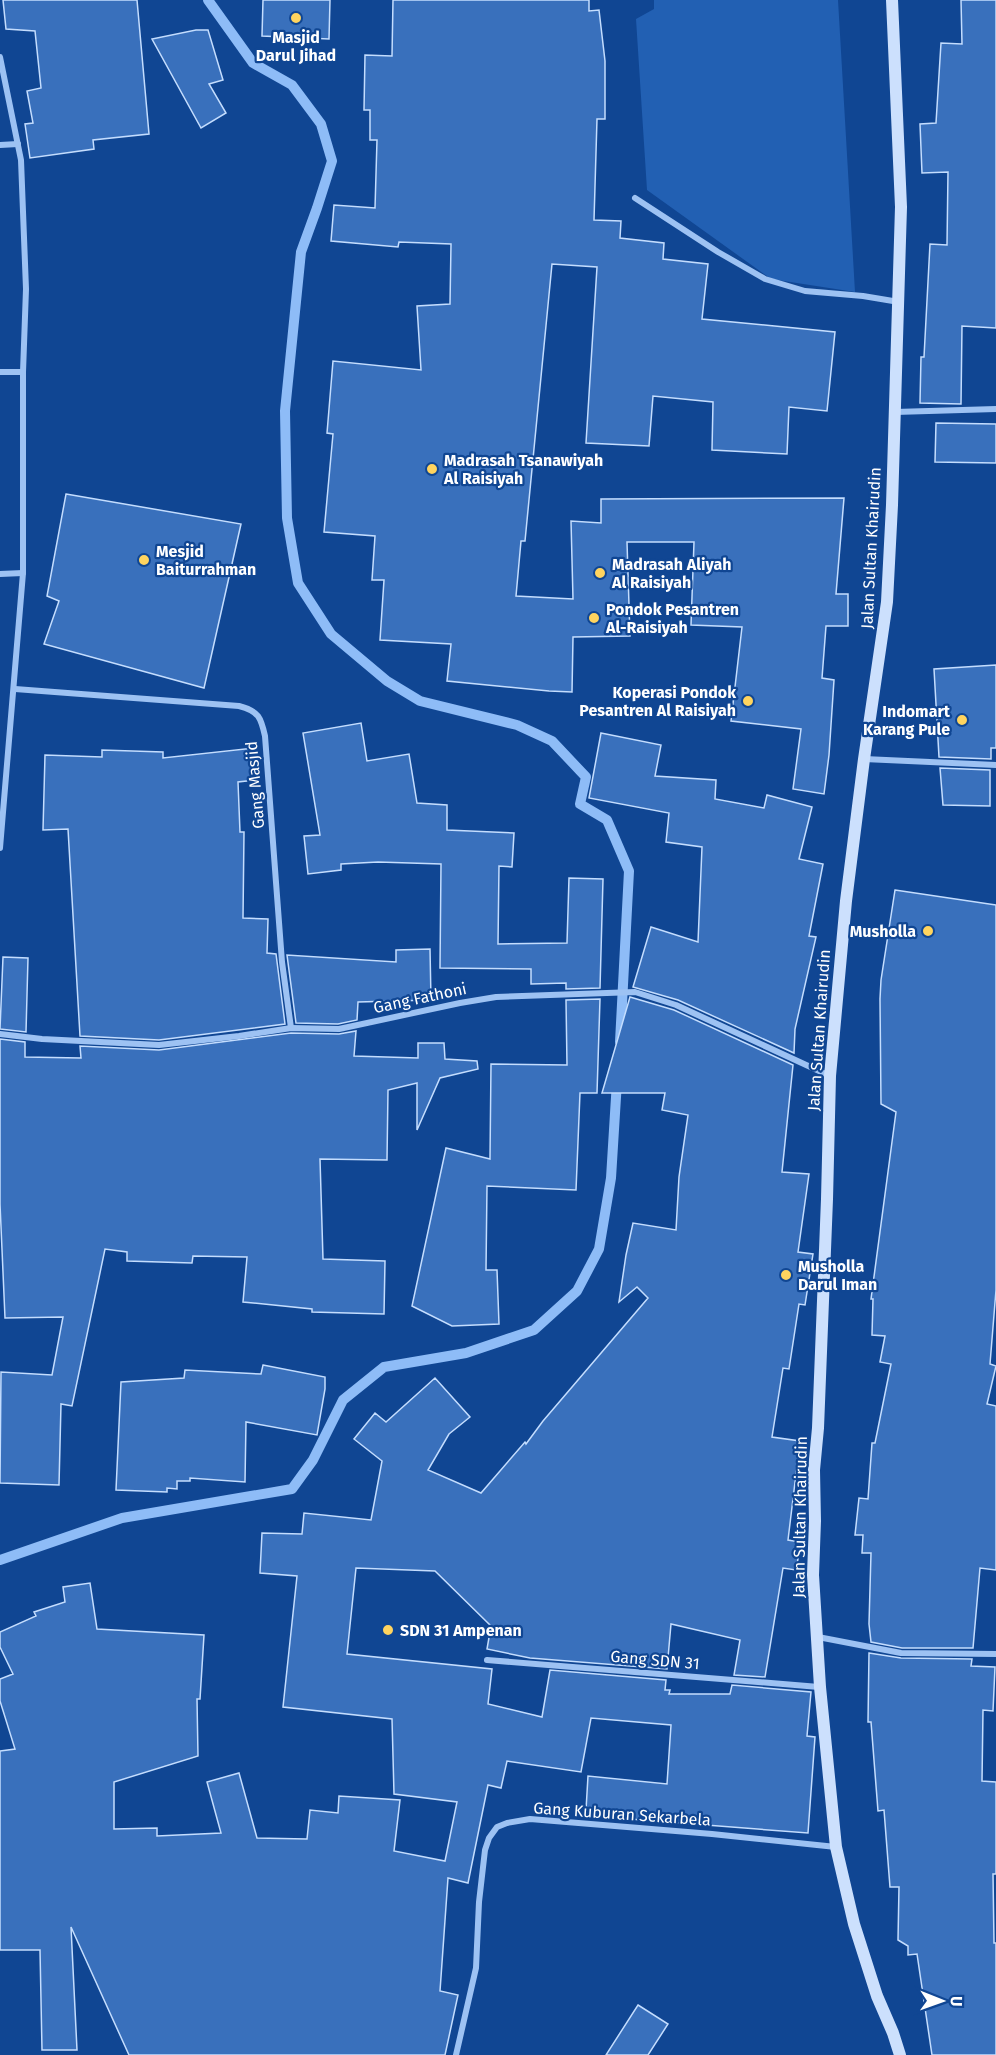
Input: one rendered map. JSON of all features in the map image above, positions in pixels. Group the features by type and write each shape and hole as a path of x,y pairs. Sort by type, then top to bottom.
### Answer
{"main road":[{"name":"Jalan Sultan Khairudin","path":"892,0 902,207 892,505 887,602 846,901 830,1076 818,1428 814,1470 813,1575 820,1687 836,1847 854,1924 877,1996 900,2055"}],"street":[{"path":"0,57 21,160 26,289 22,372 23,573 0,848"},
{"path":"0,145 18,144"},
{"path":"635,198 718,252 765,279 805,291 899,302"},
{"path":"0,372 22,372"},
{"path":"894,412 996,409"},
{"path":"0,574 23,573"},
{"name":"Gang Masjid","path":"15,689 239,706 251,709 261,718 265,736 282,962 291,1028"},
{"path":"0,754 8,754"},
{"path":"864,759 996,765"},
{"name":"Gang Fathoni","path":"0,1034 42,1039 159,1045 291,1028 339,1029 460,1002 496,997 635,992 676,1005 830,1076"},
{"path":"818,1637 901,1653 996,1654"},
{"name":"Gang SDN 31","path":"487,1660 820,1687"},
{"name":"Gang Kuburan Sekarbela","path":"456,2055 476,1968 479,1902 485,1850 489,1838 497,1827 530,1819 836,1847"}],"shaded area":[{"path":"654,0 838,0 855,292 771,279 647,190 636,19 654,9"}],"building":[{"path":"3,0 137,0 149,134 93,140 94,149 30,158 25,124 33,123 27,91 41,88 35,31 6,29"},
{"name":"Masjid Darul Jihad","path":"263,0 330,0 329,39 262,36"},
{"path":"393,0 589,0 589,11 599,10 605,61 605,119 597,119 594,220 621,221 620,238 664,243 663,259 708,264 702,319 835,332 827,411 789,407 787,454 712,450 713,402 653,396 649,446 586,443 597,267 552,264 525,541 521,541 516,596 573,599 571,521 601,523 601,499 844,498 836,594 848,594 848,626 826,626 822,678 834,680 824,794 793,789 801,729 731,721 742,627 691,625 694,542 627,542 630,636 573,637 572,692 447,681 451,644 380,640 384,580 372,580 375,536 324,532 333,434 327,433 333,361 421,370 417,306 450,304 451,244 399,242 398,247 331,241 334,205 375,208 377,140 370,140 370,110 364,110 365,55 392,56"},
{"path":"961,0 996,0 996,328 962,326 961,404 920,403 921,357 924,357 930,244 947,245 948,172 922,173 920,124 936,123 941,43 962,44"},
{"path":"196,30 208,30 223,80 209,84 226,113 201,128 152,39"},
{"path":"936,423 996,424 996,463 935,462"},
{"name":"Mesjid Baiturrahman","path":"66,494 241,524 204,688 44,644 59,601 47,596"},
{"path":"996,665 996,748 991,748 991,759 939,757 934,669"},
{"path":"361,723 367,761 409,754 417,803 447,805 447,830 514,833 512,867 499,866 498,944 567,943 569,878 603,879 600,988 566,989 566,983 531,984 531,969 440,968 441,864 378,862 341,864 341,870 308,874 304,836 320,835 303,733"},
{"path":"601,733 661,745 655,776 716,780 715,799 764,808 767,795 812,807 799,859 823,864 809,936 816,937 795,1029 794,1053 678,1000 633,987 651,927 698,942 702,847 666,842 669,813 589,798"},
{"path":"254,748 256,780 238,782 240,832 244,832 243,918 268,919 267,953 276,954 285,1024 159,1040 80,1036 68,829 43,830 45,755 102,757 102,750 163,752 163,758"},
{"path":"940,768 990,770 990,806 943,805"},
{"path":"895,890 996,905 996,1290 990,1364 996,1366 987,1404 996,1406 996,1570 980,1568 973,1648 902,1648 871,1642 869,1624 871,1553 862,1553 863,1535 855,1535 859,1498 868,1499 872,1443 875,1443 891,1364 880,1362 885,1336 872,1335 873,1299 871,1299 896,1112 881,1104 880,999"},
{"path":"430,949 431,1000 358,1002 357,1020 338,1024 296,1023 287,955 396,962 396,950"},
{"path":"3,957 28,958 26,1032 0,1029"},
{"path":"630,997 674,1010 793,1065 782,1172 809,1174 798,1252 813,1254 805,1305 799,1304 789,1369 783,1368 772,1437 800,1441 788,1540 801,1542 796,1570 783,1568 765,1677 734,1675 740,1640 671,1624 667,1669 530,1658 487,1649 491,1626 435,1571 356,1568 347,1654 492,1669 488,1704 542,1717 550,1670 666,1680 665,1690 670,1690 669,1694 730,1694 732,1685 811,1692 807,1736 815,1737 808,1833 641,1820 622,1818 623,1812 586,1810 588,1776 667,1784 671,1725 591,1718 581,1772 507,1761 501,1788 488,1785 468,1883 448,1878 440,1991 458,1995 445,2055 129,2055 71,1927 77,2050 42,2050 40,1950 0,1950 0,1751 15,1749 0,1701 0,1679 13,1674 0,1647 0,1632 36,1616 34,1612 65,1602 63,1587 90,1583 97,1629 204,1635 200,1699 197,1699 198,1756 114,1782 114,1829 157,1828 157,1836 221,1833 207,1782 239,1773 257,1838 307,1839 310,1810 338,1813 339,1796 400,1800 394,1851 445,1861 457,1802 394,1794 392,1719 283,1707 297,1576 260,1573 262,1533 302,1534 304,1513 371,1520 382,1461 354,1439 375,1413 386,1422 435,1378 470,1417 449,1434 428,1470 481,1493 525,1442 526,1444 648,1298 637,1287 619,1302 626,1255 633,1223 676,1230 679,1177 688,1115 662,1110 665,1093 602,1093"},
{"path":"600,999 597,1093 580,1093 576,1190 487,1186 486,1270 497,1270 499,1324 452,1326 412,1306 446,1148 490,1159 491,1064 567,1065 566,1000"},
{"path":"356,1031 354,1056 418,1058 418,1043 444,1043 445,1059 477,1061 478,1069 440,1078 417,1130 417,1083 388,1090 387,1160 320,1159 323,1259 385,1261 384,1314 312,1312 312,1309 243,1302 247,1257 193,1256 192,1263 127,1261 127,1252 105,1249 72,1406 61,1404 59,1485 0,1483 1,1372 52,1375 63,1317 5,1318 0,1204 0,1039 25,1042 25,1057 81,1058 80,1046 159,1050 291,1033 339,1034"},
{"path":"263,1365 325,1377 317,1435 246,1422 245,1482 190,1478 190,1481 177,1481 177,1489 167,1488 167,1492 116,1490 121,1382 184,1378 185,1370 261,1374"},
{"path":"869,1653 901,1658 972,1659 971,1666 995,1667 993,1711 983,1710 982,1781 996,1782 996,1874 993,1874 994,1943 996,1943 996,2055 932,2055 917,1954 908,1955 908,1946 898,1940 899,1887 890,1887 884,1810 878,1811 871,1722 868,1722"},
{"path":"638,2005 668,2024 648,2055 606,2055"}],"waterway":[{"path":"208,0 253,63 292,85 321,124 332,161 301,252 285,411 287,518 298,583 331,634 387,681 420,701 517,725 552,741 586,777 580,804 607,820 629,871 620,1042"},
{"path":"0,1560 122,1518 292,1489 313,1460 343,1400 384,1367 466,1353 534,1330 577,1291 599,1249 611,1178 617,1081"}],"place":[{"name":"Masjid Darul Jihad","path":"296,18"},
{"name":"Madrasah Tsanawiyah Al Raisiyah","path":"432,469"},
{"name":"Mesjid Baiturrahman","path":"144,560"},
{"name":"Madrasah Aliyah Al Raisiyah","path":"600,573"},
{"name":"Pondok Pesantren Al-Raisiyah","path":"594,618"},
{"name":"Koperasi Pondok Pesantren Al Raisiyah","path":"748,701"},
{"name":"Indomart Karang Pule","path":"962,720"},
{"name":"Musholla","path":"928,931"},
{"name":"Musholla Darul Iman","path":"786,1275"},
{"name":"SDN 31 Ampenan","path":"388,1630"}]}
